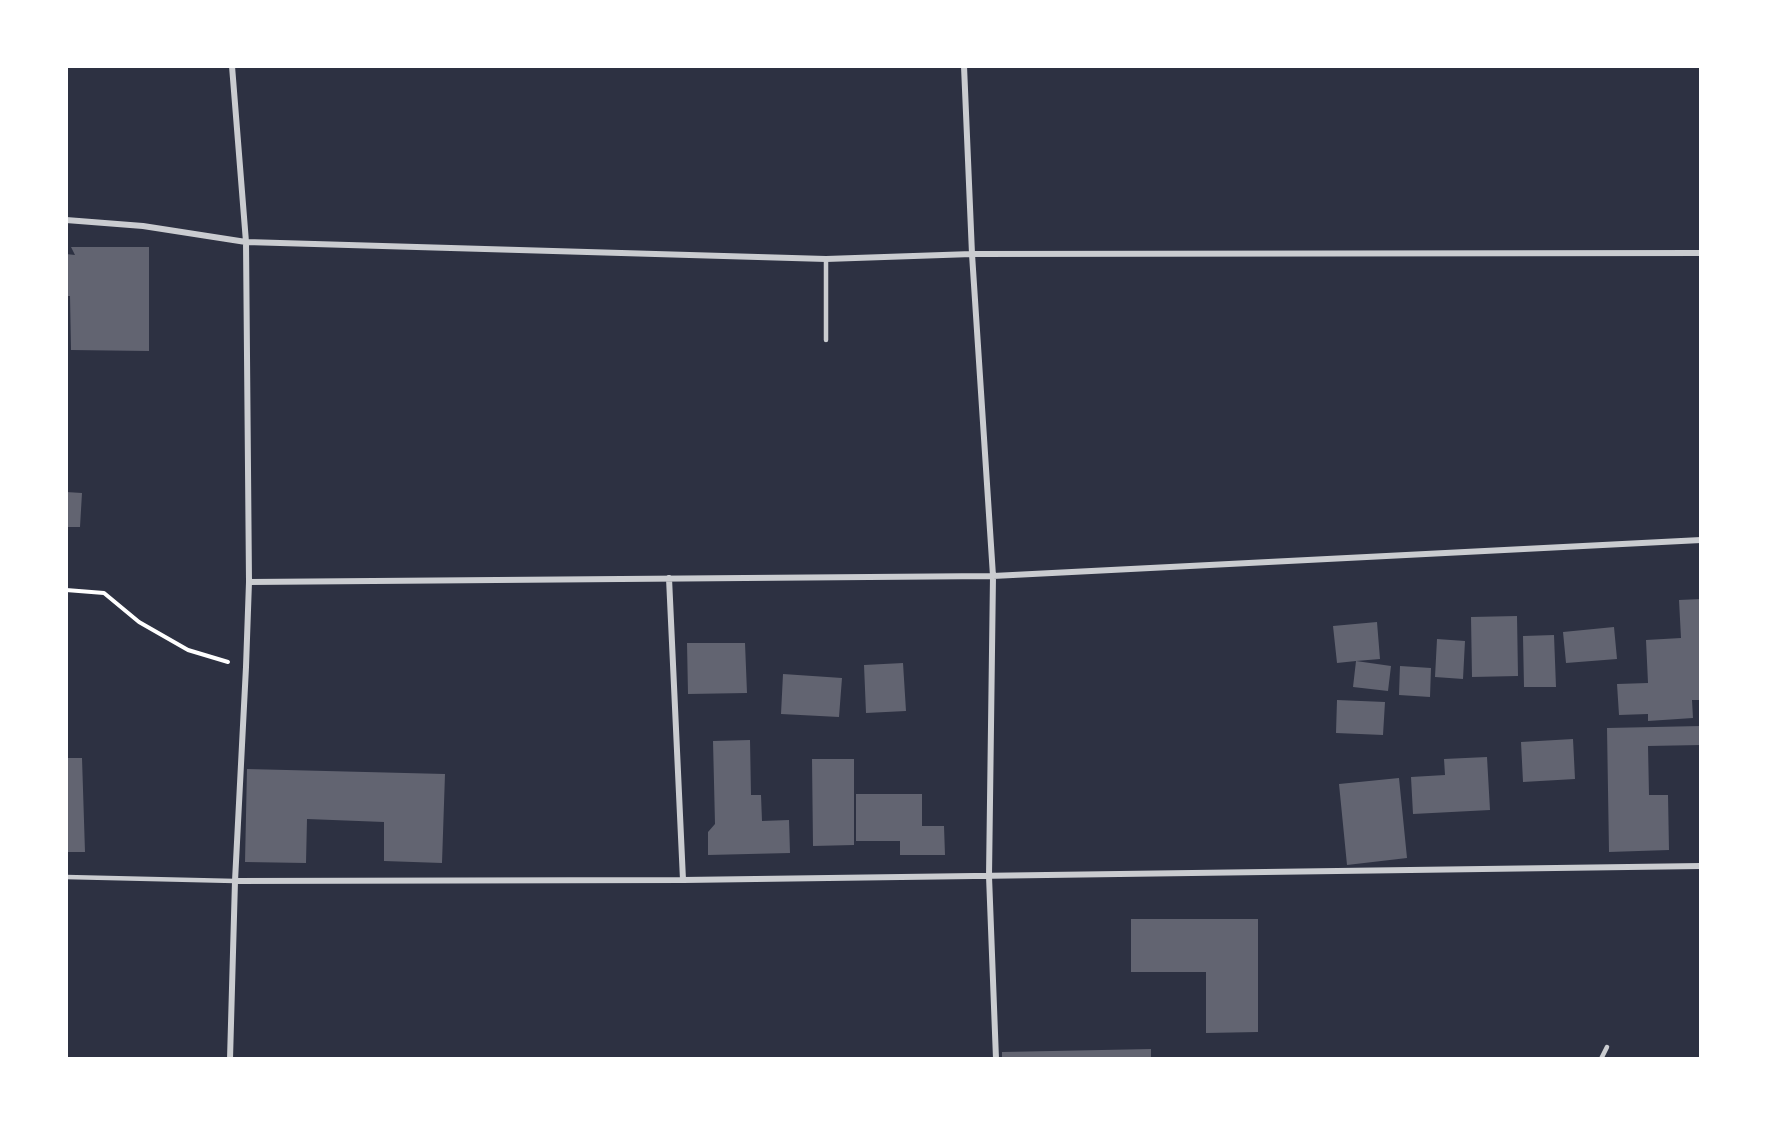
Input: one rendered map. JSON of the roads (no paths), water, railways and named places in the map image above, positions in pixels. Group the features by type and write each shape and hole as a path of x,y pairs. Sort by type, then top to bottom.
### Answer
{"street":[{"path":"230,1059 235,881 249,582 246,242 232,66"},
{"path":"964,66 972,254 993,576 988,876 996,1059"},
{"path":"66,220 143,226 246,242 826,259 972,254 1701,253"},
{"path":"249,582 993,576 1701,540"},
{"path":"669,578 683,880"},
{"path":"235,881 683,880 1701,866"}],"lane":[{"path":"826,259 826,340"},
{"path":"66,877 235,881"},
{"path":"1601,1059 1607,1047"}]}
